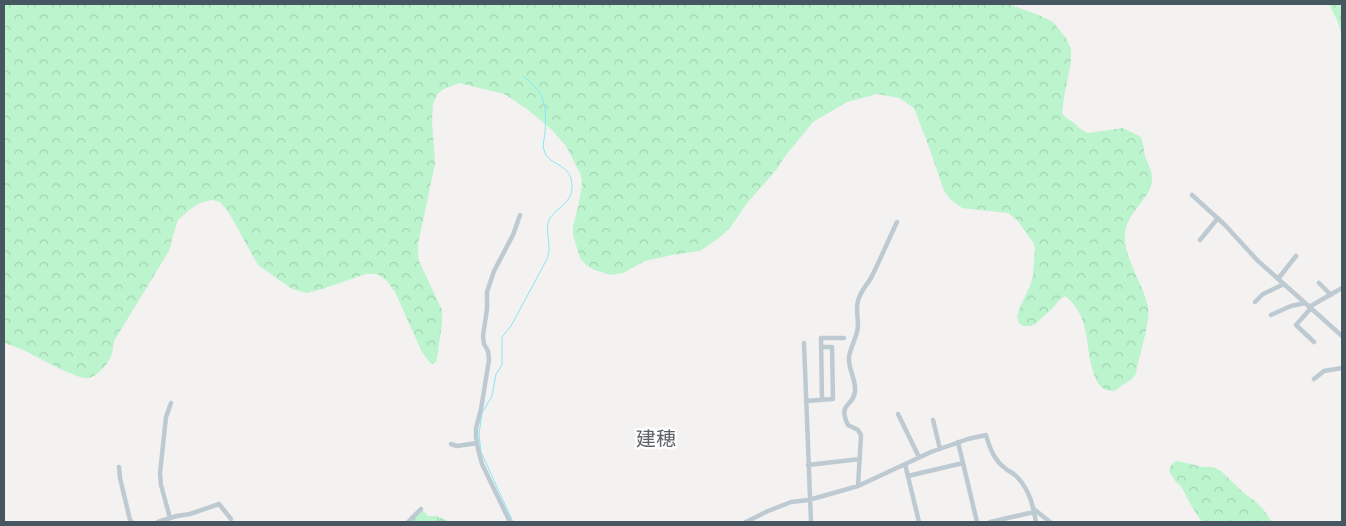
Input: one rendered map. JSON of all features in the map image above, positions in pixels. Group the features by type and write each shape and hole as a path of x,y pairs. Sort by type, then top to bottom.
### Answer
{"street":[{"path":"1192,194 1218,218 1256,260 1342,336"},
{"path":"510,522 482,464 476,428 489,360 483,336 487,309 487,292 494,270 513,235 520,215"},
{"path":"1200,240 1218,218"},
{"path":"858,486 861,435 858,430 848,425 844,411 855,394 855,383 850,370 849,355 858,330 857,309 862,290 870,278 897,222"},
{"path":"1278,279 1296,256"},
{"path":"1319,283 1331,294"},
{"path":"1255,302 1263,294 1284,284"},
{"path":"1271,315 1291,306 1308,306 1342,288"},
{"path":"1308,306 1296,325 1314,342"},
{"path":"822,400 821,338 844,338"},
{"path":"804,343 811,522"},
{"path":"806,401 833,399 832,347 821,347"},
{"path":"1314,379 1324,371 1342,368"},
{"path":"170,518 161,485 160,473 166,417 171,403"},
{"path":"898,414 919,457"},
{"path":"933,420 940,449"},
{"path":"746,522 791,502 809,500 858,486 919,457 958,442 986,435 994,458 1020,479 1030,496 1036,522"},
{"path":"958,442 977,522"},
{"path":"451,444 457,446 477,443"},
{"path":"808,465 860,459"},
{"path":"906,464 919,522"},
{"path":"908,476 963,464"},
{"path":"119,467 120,478 132,522"},
{"path":"158,522 219,504 231,519"},
{"path":"408,522 421,509"},
{"path":"990,522 1034,510"},
{"path":"1034,510 1050,522"},
{"path":"760,515 762,522"}],"green space":[{"path":"4,4 1009,4 1053,22 1066,38 1071,49 1071,62 1062,113 1065,117 1088,133 1123,128 1141,137 1152,181 1147,194 1129,220 1125,235 1127,253 1148,307 1148,321 1136,374 1132,379 1114,391 1106,390 1100,386 1093,371 1082,319 1078,311 1065,296 1035,324 1023,326 1019,323 1017,317 1033,275 1035,248 1033,242 1017,220 1008,213 962,208 950,199 944,191 914,108 899,98 877,94 847,102 813,122 776,170 747,203 730,228 700,251 645,261 623,273 612,275 594,270 580,258 573,235 573,226 582,186 581,175 566,146 552,130 527,109 504,94 459,83 442,90 437,95 433,104 432,121 435,164 418,244 419,261 442,310 436,362 430,363 422,352 395,292 386,280 377,274 366,274 307,293 292,289 258,265 229,213 220,202 211,200 200,203 178,220 169,251 114,341 109,360 96,375 89,378 79,377 4,343"},
{"path":"1329,4 1342,4 1342,36 1337,20"},
{"path":"1176,461 1212,467 1221,471 1263,509 1272,522 1202,522 1181,486 1170,473 1169,469"},
{"path":"422,510 428,516 437,516 450,522 409,522"}],"waterway":[{"path":"513,522 481,452 479,434 482,413 492,396 496,374 502,365 502,337 511,326 547,259 549,249 547,229 550,218 570,197 572,188 569,173 546,155 543,145 545,133 543,101 540,93 524,76"}],"district":[{"name":"建穂","path":"656,439"}]}
